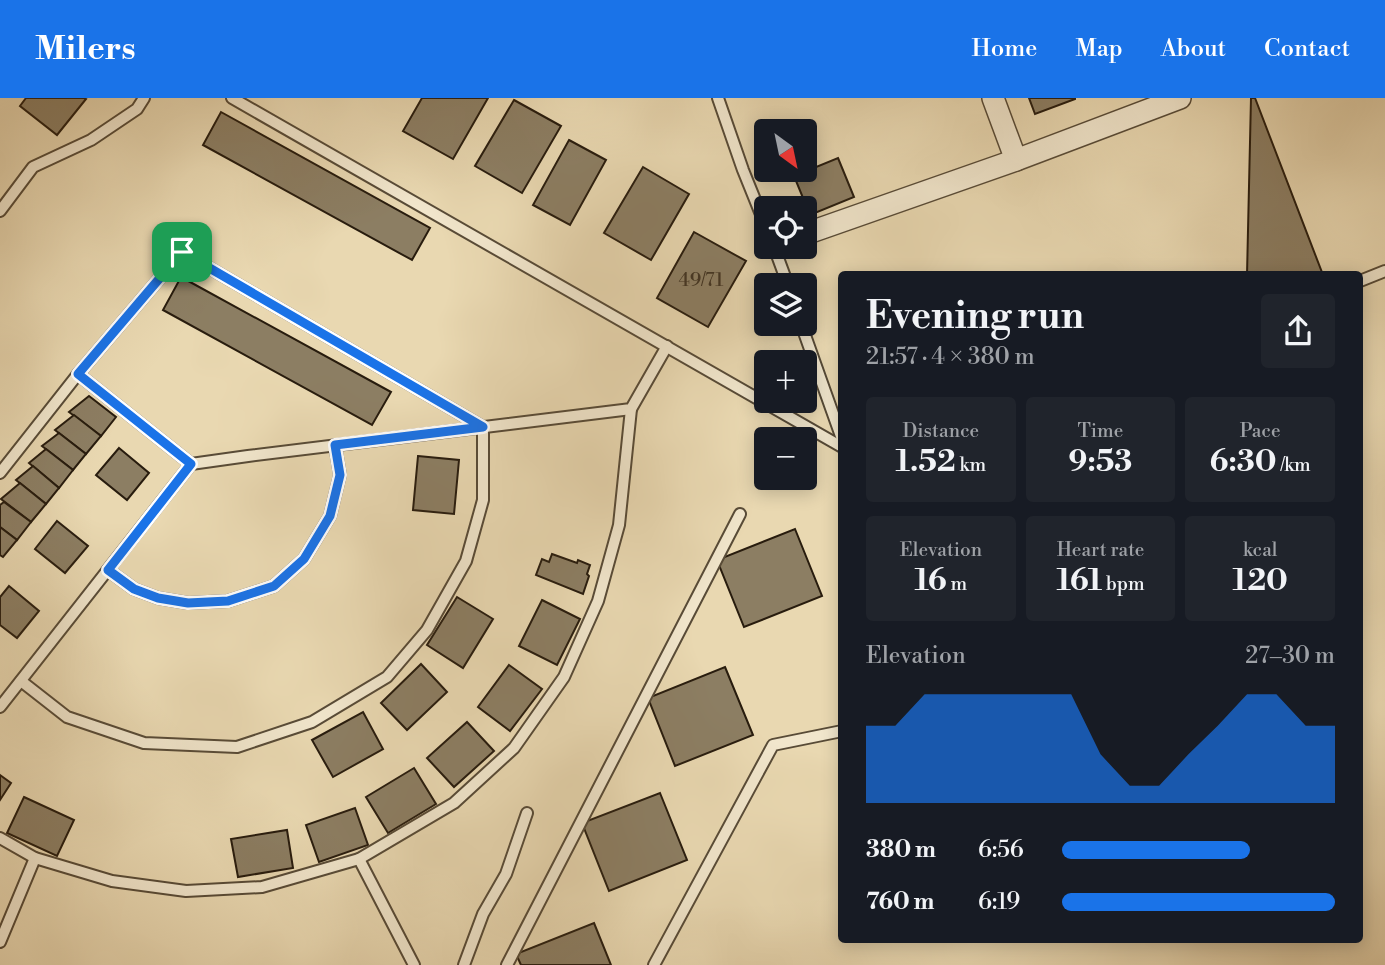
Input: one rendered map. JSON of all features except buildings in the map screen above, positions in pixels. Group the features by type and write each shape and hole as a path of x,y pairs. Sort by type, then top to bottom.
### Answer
{"street":[{"path":"993,98 1016,160"},
{"path":"817,230 1016,160 1180,98"}],"lane":[{"path":"0,211 33,167 91,140 136,109 144,98"},
{"path":"232,98 838,445"},
{"path":"718,98 754,198"},
{"path":"0,472 78,374 182,252 483,427"},
{"path":"1363,280 1385,271"},
{"path":"805,336 838,428"},
{"path":"0,838 35,858 112,881 186,891 262,887 359,859 454,803 514,748 564,677 598,601 619,525 631,408 667,346"},
{"path":"78,374 191,464"},
{"path":"0,707 191,464 631,408"},
{"path":"21,681 67,717 144,743 237,747 312,722 387,677 427,630 466,561 483,500 483,427"},
{"path":"108,570 134,589 158,598 188,603 228,601 274,586 304,559 330,516 340,475 335,445"},
{"path":"507,965 740,514"},
{"path":"654,965 773,745 838,732"},
{"path":"464,965 483,914 506,874 527,813"},
{"path":"0,942 35,858"},
{"path":"359,859 414,965"}],"route":[{"path":"182,252 483,427 335,445 340,475 330,516 304,559 274,586 228,601 188,603 158,598 134,589 108,570 191,464 78,374 182,252"}]}
